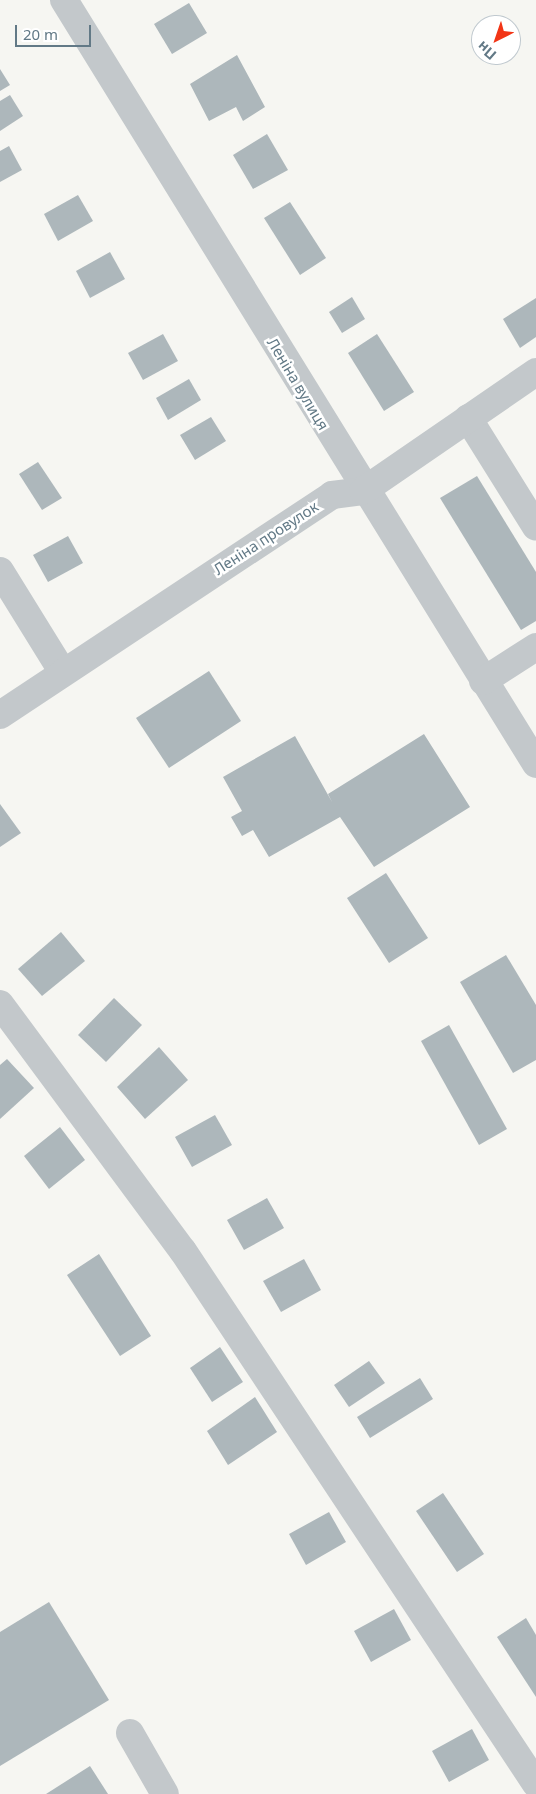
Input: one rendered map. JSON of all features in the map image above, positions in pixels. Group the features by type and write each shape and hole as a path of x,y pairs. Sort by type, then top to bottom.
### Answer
{"street":[{"name":"Леніна вулиця","path":"64,0 363,491 536,764"},
{"name":"Леніна провулок","path":"0,715 62,671 332,494 363,491 536,372"},
{"path":"468,418 536,527"},
{"path":"0,571 62,671"},
{"path":"483,681 536,647"},
{"path":"0,1004 183,1251 536,1784"},
{"path":"130,1733 165,1794"}],"building":[{"path":"189,3 207,33 172,54 154,24"},
{"path":"237,55 265,107 243,121 236,107 209,121 190,84"},
{"path":"0,69 10,85 0,91"},
{"path":"10,95 23,116 0,131 0,101"},
{"path":"267,134 288,170 253,189 233,155"},
{"path":"9,146 22,170 0,182 0,151"},
{"path":"78,195 93,221 58,241 44,214"},
{"path":"290,202 326,258 300,275 264,218"},
{"path":"110,252 125,279 90,298 76,271"},
{"path":"352,297 365,319 342,333 329,312"},
{"path":"536,298 536,337 520,348 503,319"},
{"path":"163,334 178,361 143,380 128,353"},
{"path":"377,334 414,392 384,411 348,353"},
{"path":"189,379 201,400 168,420 156,398"},
{"path":"211,417 226,441 195,460 180,435"},
{"path":"38,462 62,498 42,510 19,474"},
{"path":"477,476 536,572 536,621 521,630 440,498"},
{"path":"68,536 83,563 48,582 33,555"},
{"path":"209,671 241,721 169,768 136,718"},
{"path":"424,734 470,807 374,867 340,817 269,857 253,830 242,836 231,817 242,811 223,777 295,736 332,802 328,794"},
{"path":"0,804 21,833 0,847"},
{"path":"386,873 428,938 389,963 347,898"},
{"path":"61,932 85,961 42,996 18,969"},
{"path":"506,955 536,1005 536,1060 513,1073 460,982"},
{"path":"114,998 142,1025 106,1062 78,1035"},
{"path":"449,1025 507,1129 479,1145 421,1041"},
{"path":"159,1047 188,1080 145,1119 117,1087"},
{"path":"7,1059 34,1088 0,1119 0,1065"},
{"path":"215,1115 232,1145 192,1167 175,1137"},
{"path":"60,1127 85,1160 49,1189 24,1156"},
{"path":"267,1198 284,1228 244,1250 227,1220"},
{"path":"99,1254 151,1336 120,1356 67,1275"},
{"path":"304,1259 321,1290 281,1312 263,1281"},
{"path":"220,1347 243,1382 212,1402 190,1368"},
{"path":"369,1361 385,1383 349,1407 334,1385"},
{"path":"420,1378 433,1399 370,1438 357,1417"},
{"path":"255,1397 277,1432 228,1465 207,1431"},
{"path":"443,1493 484,1554 457,1572 416,1511"},
{"path":"329,1512 346,1542 306,1565 289,1534"},
{"path":"49,1602 109,1700 0,1766 0,1632"},
{"path":"394,1609 411,1640 371,1662 354,1631"},
{"path":"526,1618 536,1635 536,1697 497,1637"},
{"path":"472,1729 489,1760 449,1782 432,1751"},
{"path":"90,1766 108,1794 46,1794"}]}
